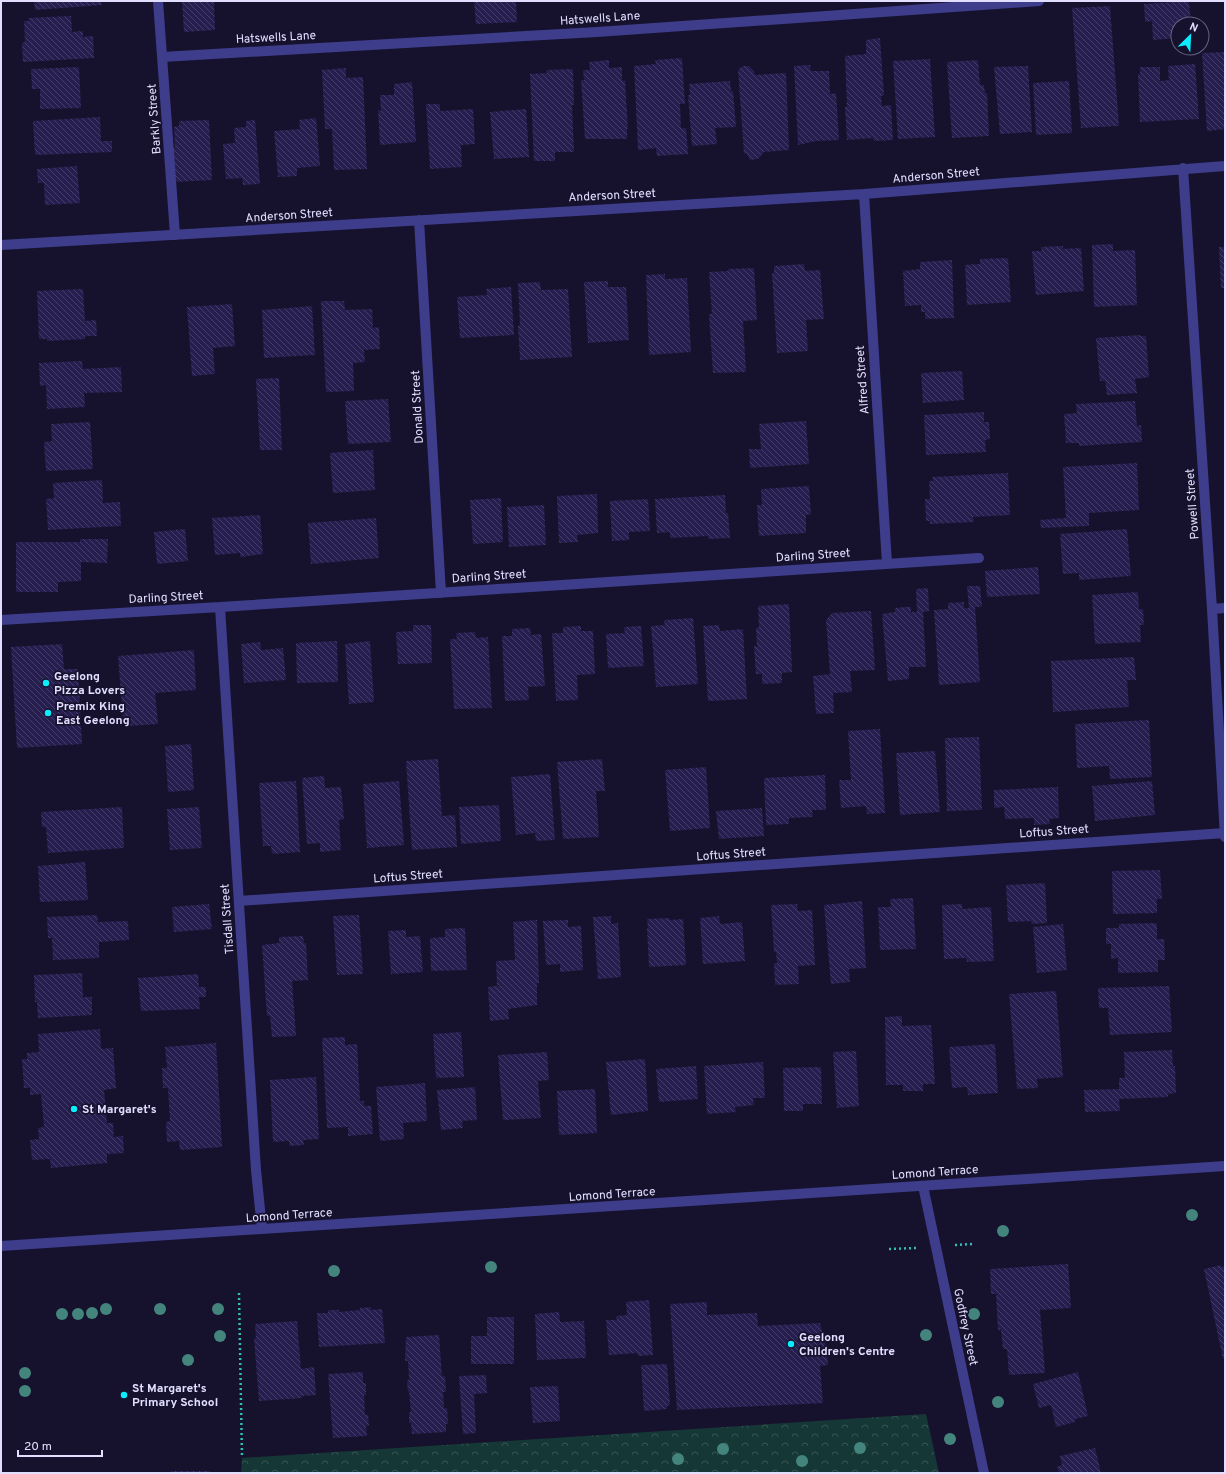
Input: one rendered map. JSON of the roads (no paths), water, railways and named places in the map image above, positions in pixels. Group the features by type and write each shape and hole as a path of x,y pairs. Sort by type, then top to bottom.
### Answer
{"street":[{"name":"Barkly Street","path":"158,1 175,235"},
{"name":"Hatswells Lane","path":"162,57 597,32 1039,1"},
{"name":"Anderson Street","path":"1,245 864,194 1183,168 1225,166"},
{"name":"Powell Street","path":"1183,168 1212,609 1225,838"},
{"name":"Alfred Street","path":"864,194 887,564"},
{"name":"Donald Street","path":"419,220 441,593"},
{"name":"Darling Street","path":"1,620 979,558"},
{"name":"Tisdall Street","path":"220,607 256,1170 262,1230"},
{"path":"1212,609 1225,608"},
{"name":"Loftus Street","path":"240,901 1225,833"},
{"name":"Lomond Terrace","path":"1,1246 1225,1166"},
{"name":"Godfrey Street","path":"923,1186 984,1473"}],"place":[{"name":"Geelong Pizza Lovers","path":"46,683"},
{"name":"Premix King East Geelong","path":"48,713"},
{"name":"St Margaret's","path":"74,1109"},
{"name":"Geelong Children's Centre","path":"791,1344"},
{"name":"St Margaret's Primary School","path":"124,1395"}]}
